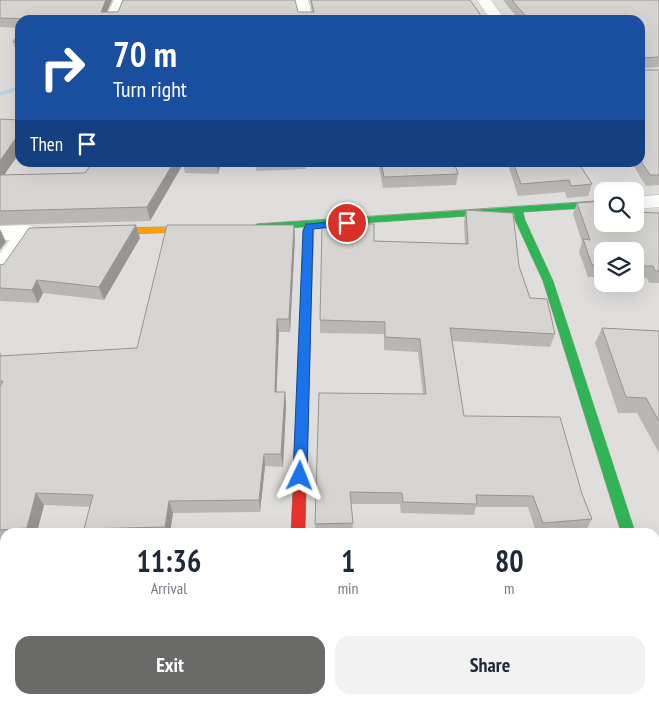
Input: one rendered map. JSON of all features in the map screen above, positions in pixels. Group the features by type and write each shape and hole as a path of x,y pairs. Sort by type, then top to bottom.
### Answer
{"street":[{"path":"114,15 121,0"},
{"path":"301,0 305,15"},
{"path":"484,0 494,15"},
{"path":"644,202 659,201"},
{"path":"246,227 309,226 594,204"},
{"path":"518,209 520,220 548,281 627,528"},
{"path":"298,528 309,226"},
{"path":"88,232 217,228"},
{"path":"0,233 34,232 0,270"}],"shaded area":[{"path":"0,0 659,0 659,528 0,528"}],"building":[{"path":"0,0 106,0 101,12 118,12 123,0 295,0 298,12 314,12 311,0 470,0 480,15 15,15 15,19 0,18"},
{"path":"512,0 659,0 659,57 645,58 645,15 525,15"},
{"path":"645,70 659,70 659,175 650,175 645,167"},
{"path":"0,119 15,120 15,139 0,161"},
{"path":"89,167 171,167 147,207 0,211 0,175 85,173"},
{"path":"382,167 456,167 458,174 384,177"},
{"path":"515,167 581,167 592,184 571,186 569,180 521,184"},
{"path":"594,202 594,232 644,232 644,212 659,213 659,271 655,271 653,266 644,266 644,242 594,242 594,265 592,265 583,239 590,240 577,203"},
{"path":"466,210 513,213 519,266 530,298 547,299 555,334 450,328 464,416 560,417 582,494 592,519 543,523 533,496 476,495 477,504 403,502 402,493 350,492 353,523 315,524 319,393 426,394 420,339 385,337 385,322 320,320 322,226 328,226 328,223 374,224 374,241 468,244"},
{"path":"136,225 99,287 37,280 32,290 0,288 0,265 4,264 29,228"},
{"path":"167,225 294,225 289,319 277,319 275,392 285,392 281,454 264,454 259,500 169,501 165,527 84,528 93,495 36,493 27,528 0,528 0,387 3,381 0,381 0,356 137,348"},
{"path":"602,328 659,331 659,421 646,398 626,397"}],"waterway":[{"path":"0,94 15,90"}],"traffic: fast":[{"path":"257,227 594,205"},
{"path":"518,209 520,220 548,281 627,528"}],"traffic: slow":[{"path":"306,309 309,226"},
{"path":"100,232 202,229"}],"traffic: jam":[{"path":"298,528 306,309"}],"route":[{"path":"300,476 308,231 309,226 347,223"}]}
